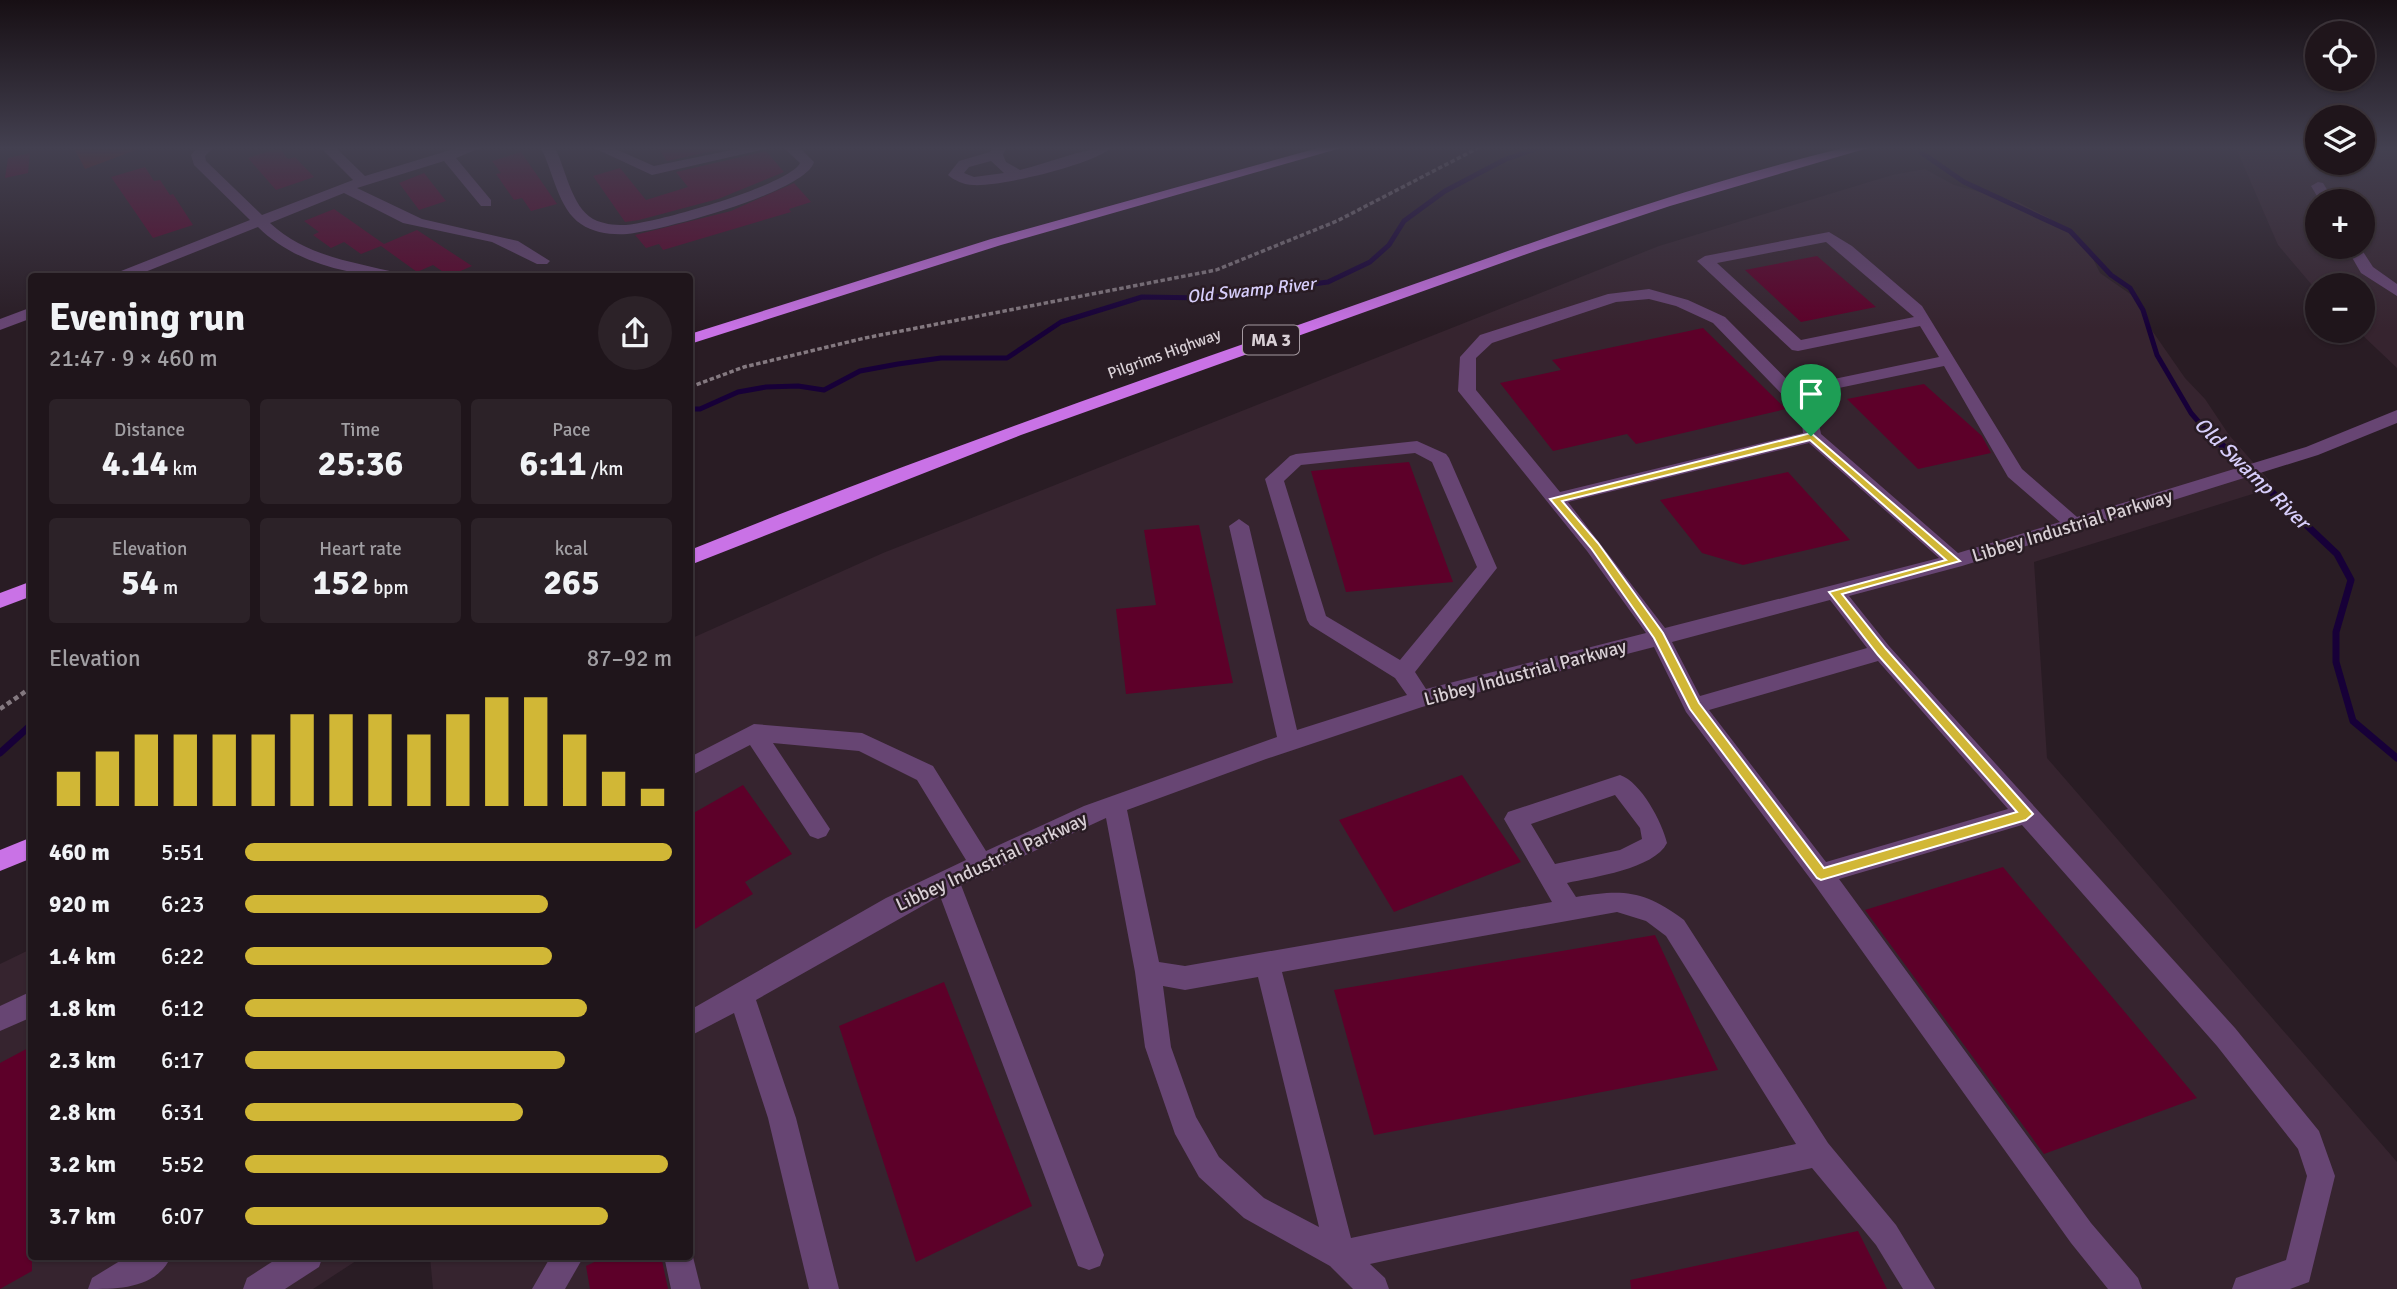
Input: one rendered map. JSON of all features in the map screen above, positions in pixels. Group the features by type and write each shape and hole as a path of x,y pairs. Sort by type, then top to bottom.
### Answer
{"highway":[{"path":"693,338 996,242 1118,208"},
{"name":"Pilgrims Highway","path":"693,557 1015,431 1649,208"},
{"path":"0,601 28,590"},
{"path":"0,861 28,849"}],"street":[{"path":"247,208 270,231 307,254 380,273"},
{"path":"129,273 290,208"},
{"path":"385,208 404,218 501,239 531,252 542,261"},
{"path":"574,208 584,221 606,231 626,230 676,219 706,208"},
{"path":"1924,320 1798,346 1705,261 1829,237 1867,266 1924,320 2015,473 2075,525"},
{"path":"2360,259 2367,270 2397,291"},
{"path":"1955,561 1811,436 1810,413 1719,320 1682,303 1649,294 1614,297 1486,339 1468,357 1467,391 1594,546 1659,636 1694,706 1821,874 2081,1233 2127,1289"},
{"path":"0,325 28,314"},
{"path":"1834,384 1949,360"},
{"name":"Libbey Industrial Parkway","path":"693,1022 895,906 981,864 1092,813 1289,742 1421,699 1955,561 2312,451 2397,415"},
{"path":"1555,499 1811,436"},
{"path":"1403,672 1487,568 1440,458 1417,447 1296,460 1274,480 1317,620 1403,672 1421,699"},
{"path":"1239,526 1289,742"},
{"path":"1835,592 1882,652 2225,1037 2309,1141 2321,1175 2298,1271 2247,1289"},
{"path":"1694,706 1882,652"},
{"path":"754,733 818,829"},
{"path":"693,765 754,733 862,741 925,773 981,864"},
{"path":"1549,876 1633,855 1648,850 1655,843 1651,825 1620,784 1516,818 1549,876 1569,909"},
{"path":"1115,806 1148,972 1158,1047 1185,1124 1209,1167 1254,1208 1341,1255 1374,1289"},
{"path":"1821,874 2026,814"},
{"path":"947,881 1089,1255"},
{"path":"1148,972 1185,978 1617,901 1654,912 1675,928 1818,1153 1885,1235 1920,1289"},
{"path":"1266,963 1341,1255"},
{"path":"741,995 782,1118 824,1289"},
{"path":"0,1019 28,1005"},
{"path":"1341,1255 1818,1153"},
{"path":"103,1289 150,1260"},
{"path":"258,1289 302,1260"},
{"path":"547,1289 566,1260"},
{"path":"680,1260 686,1289"}],"path":[{"path":"693,386 744,367 852,341 1208,272 1337,221 1362,208"},
{"path":"0,709 28,690"}],"shaded area":[{"path":"1783,208 2030,208 2049,218 2086,245 2100,273 2136,298 2153,332 2185,378 2205,399 2229,435 2275,487 2034,562 2047,758 2397,1162 2397,1289 433,1289 430,1260 693,1260 693,638 883,553 1659,246"},
{"path":"2262,208 2305,208 2305,259 2375,259 2375,208 2397,208 2397,368 2371,343 2375,343 2375,273 2305,273 2305,277 2278,245"},
{"path":"28,950 28,1260 357,1260 313,1289 0,1289 0,964"}],"building":[{"path":"132,208 182,208 193,225 153,238"},
{"path":"615,208 684,208 639,220 625,222"},
{"path":"737,208 792,208 789,209 791,212 663,250 659,244 646,248 635,235"},
{"path":"334,209 384,244 417,230 472,266 456,273 445,273 433,265 417,272 381,246 361,254 344,242 331,248 313,235 319,232 304,221"},
{"path":"1817,256 1876,307 1801,322 1745,270"},
{"path":"1703,328 1786,409 1636,444 1627,434 1553,451 1500,383 1561,370 1552,360"},
{"path":"1924,384 1982,436 1991,453 1918,469 1847,399"},
{"path":"1409,462 1453,582 1346,592 1311,471"},
{"path":"1788,472 1850,540 1743,565 1702,553 1660,500"},
{"path":"1199,525 1233,683 1126,694 1116,609 1156,605 1144,530"},
{"path":"1462,775 1521,862 1394,912 1339,820"},
{"path":"743,785 792,854 745,882 753,894 693,930 693,813"},
{"path":"2003,867 2197,1098 2044,1154 1865,910"},
{"path":"1655,935 1718,1070 1374,1135 1334,990"},
{"path":"944,982 1032,1206 916,1262 839,1026"},
{"path":"28,1048 28,1260 32,1260 32,1271 0,1289 0,1063"},
{"path":"1858,1231 1887,1289 1631,1289 1630,1280"},
{"path":"599,1260 662,1260 668,1289 590,1289 586,1266"}],"waterway":[{"name":"Old Swamp River","path":"693,409 700,409 738,392 766,387 798,386 824,390 860,371 898,364 941,358 1007,358 1061,322 1142,297 1207,298 1328,282 1370,262 1389,245 1404,221 1422,208"},
{"name":"Old Swamp River","path":"2021,208 2070,231 2111,275 2130,288 2143,310 2157,355 2191,413 2210,435"},
{"name":"Old Swamp River","path":"2209,433 2337,554 2351,580 2336,632 2336,662 2353,721 2397,758"},
{"name":"Old Swamp River","path":"0,753 28,728"}],"route":[{"path":"1811,436 1955,561 1835,592 1882,652 2026,814 1821,874 1694,706 1659,636 1594,546 1555,499 1811,436"}]}
